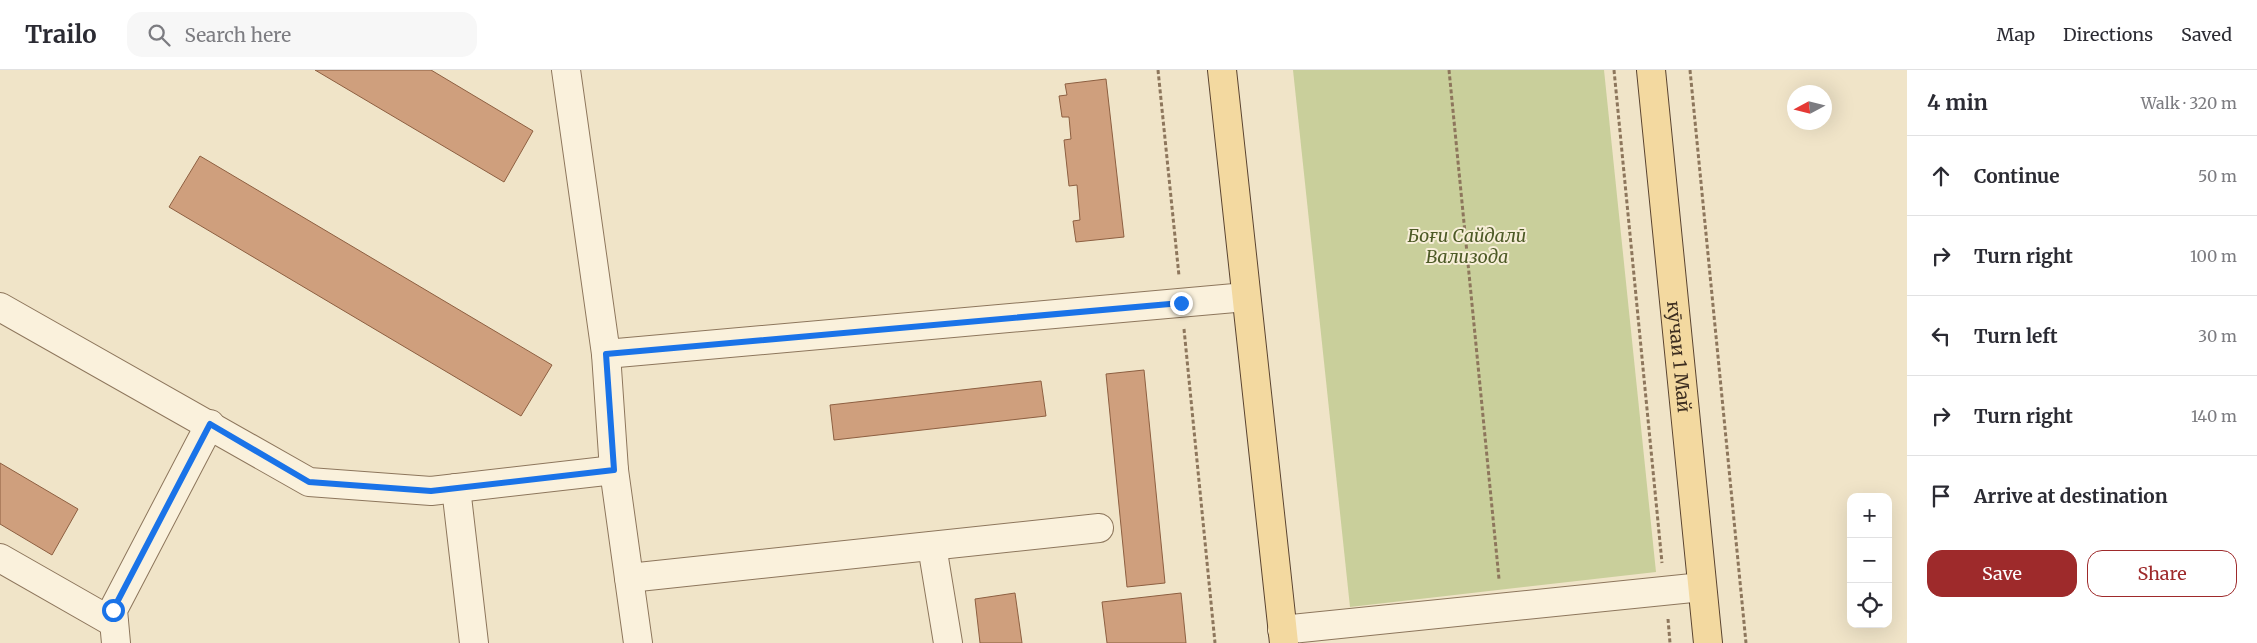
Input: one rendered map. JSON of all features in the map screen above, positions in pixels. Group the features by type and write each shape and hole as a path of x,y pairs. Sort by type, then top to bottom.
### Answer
{"main road":[{"path":"1222,70 1283,636"},
{"name":"кӯчаи 1 Май","path":"1651,70 1708,643"}],"street":[{"path":"566,70 606,354 614,470 638,643"},
{"path":"606,354 1246,297"},
{"path":"0,308 210,424 309,482 431,491 614,470"},
{"path":"115,633 113,610 210,424"},
{"path":"456,488 474,643"},
{"path":"629,578 1099,528"},
{"path":"932,546 948,643"},
{"path":"0,558 115,633"},
{"path":"1283,636 1501,606 1702,587"}],"path":[{"path":"1158,70 1215,643"},
{"path":"1449,70 1501,606"},
{"path":"1614,70 1670,643"},
{"path":"1690,70 1746,643"}],"green space":[{"name":"Боғи Сайдалӣ Вализода","path":"1293,70 1604,70 1656,572 1350,607"}],"building":[{"path":"315,70 431,70 533,131 504,182"},
{"path":"1106,79 1124,237 1076,242 1073,221 1080,220 1077,185 1069,186 1064,140 1071,139 1069,117 1062,117 1059,96 1067,95 1065,84"},
{"path":"200,156 552,365 521,416 169,207"},
{"path":"1144,370 1165,583 1127,587 1106,374"},
{"path":"1041,381 1046,416 834,440 830,405"},
{"path":"0,463 78,509 52,555 0,524"},
{"path":"1015,593 1022,643 980,643 975,599"},
{"path":"1181,593 1186,643 1107,643 1102,602"}],"route":[{"path":"113,610 210,424 309,482 431,491 614,470 606,354 1181,303"}]}
